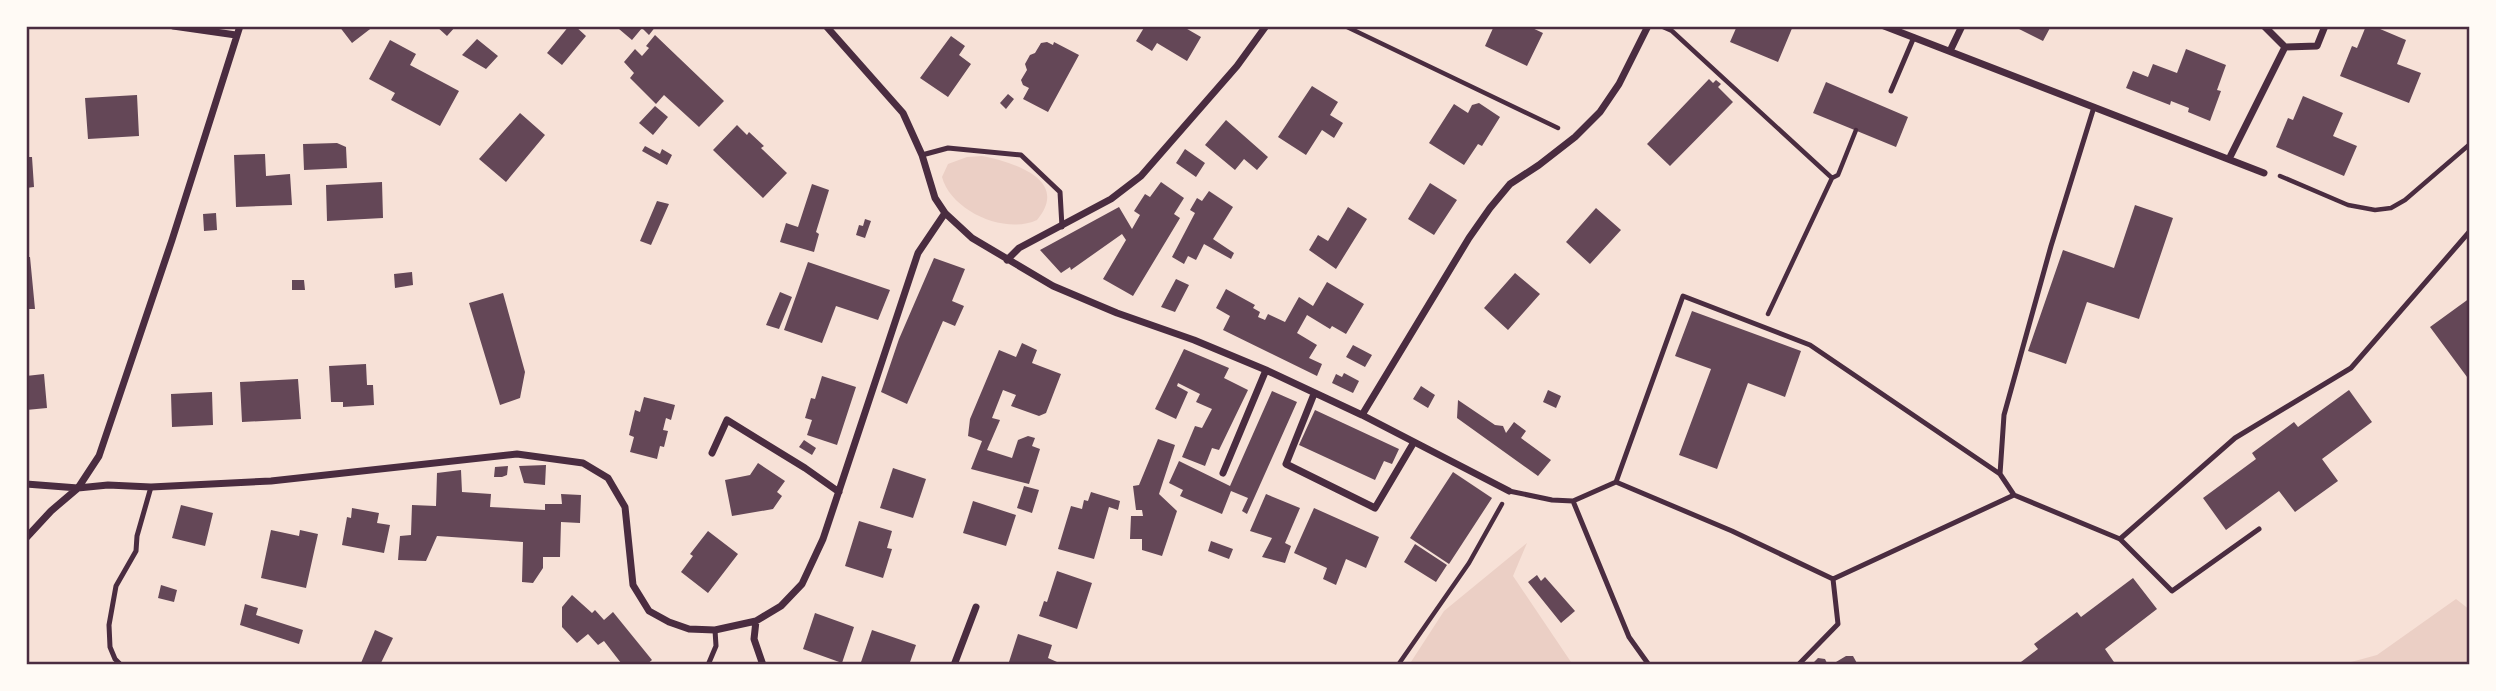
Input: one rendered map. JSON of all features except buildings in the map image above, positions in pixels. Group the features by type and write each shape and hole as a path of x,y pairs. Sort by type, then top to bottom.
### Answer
{"street":[{"path":"173,26 236,36"},
{"path":"26,538 51,511 78,488 99,456 240,26"},
{"path":"826,26 903,113 922,155 935,198 945,213 972,238 1053,286 1266,370 1362,415 1508,491"},
{"path":"1007,260 1019,248 1111,199 1141,176 1237,66 1266,26"},
{"path":"1362,415 1490,208 1510,184 1575,137 1600,112 1619,84 1648,26"},
{"path":"1884,26 2264,173"},
{"path":"1950,51 1962,26"},
{"path":"2264,26 2285,47 2317,46 2326,26"},
{"path":"2228,159 2285,47"},
{"path":"26,484 78,488 271,481 517,454 583,463 608,478 625,507 633,585 649,611 689,629 715,629 756,621 781,606 802,584 823,539 918,253 945,213"},
{"path":"1223,473 1266,370"},
{"path":"1314,394 1286,464 1375,508 1414,442"},
{"path":"712,453 727,420 806,468 839,492"},
{"path":"954,665 976,607"},
{"path":"756,621 754,639 763,665"}],"lane":[{"path":"1891,91 1914,37"},
{"path":"2000,474 2004,415 2051,246 2094,107"},
{"path":"922,155 948,148 1021,155 1060,192 1062,227"},
{"path":"2120,539 2235,438 2351,368 2470,231"},
{"path":"1508,491 1552,500 1573,501 1616,482 1683,296 1810,345 2000,474 2014,495 2120,539 2172,591 2259,529"},
{"path":"1616,482 1732,531 1833,579"},
{"path":"121,665 115,659 110,646 109,625 116,586 136,551 137,536 151,487"},
{"path":"1833,579 2014,495"},
{"path":"1573,501 1629,637 1649,665"},
{"path":"1798,665 1838,624 1833,579"},
{"path":"708,665 716,646 715,629"}],"path":[{"path":"1345,26 1575,137"},
{"path":"1663,26 1672,31 1832,178"},
{"path":"1762,326 1832,178 1838,175 1856,130"},
{"path":"2264,173 2271,166 2283,179 2348,205 2375,210 2391,208 2405,200 2470,144"},
{"path":"1398,665 1469,563 1508,491"}],"shaded area":[{"path":"982,156 1022,168 1042,183 1047,194 1046,206 1037,220 1024,224 995,222 968,210 956,200 942,177 948,164 967,157"},
{"path":"1527,543 1513,576 1573,665 1409,665 1444,611"},
{"path":"2456,599 2470,610 2470,665 2340,665 2377,655"}]}
